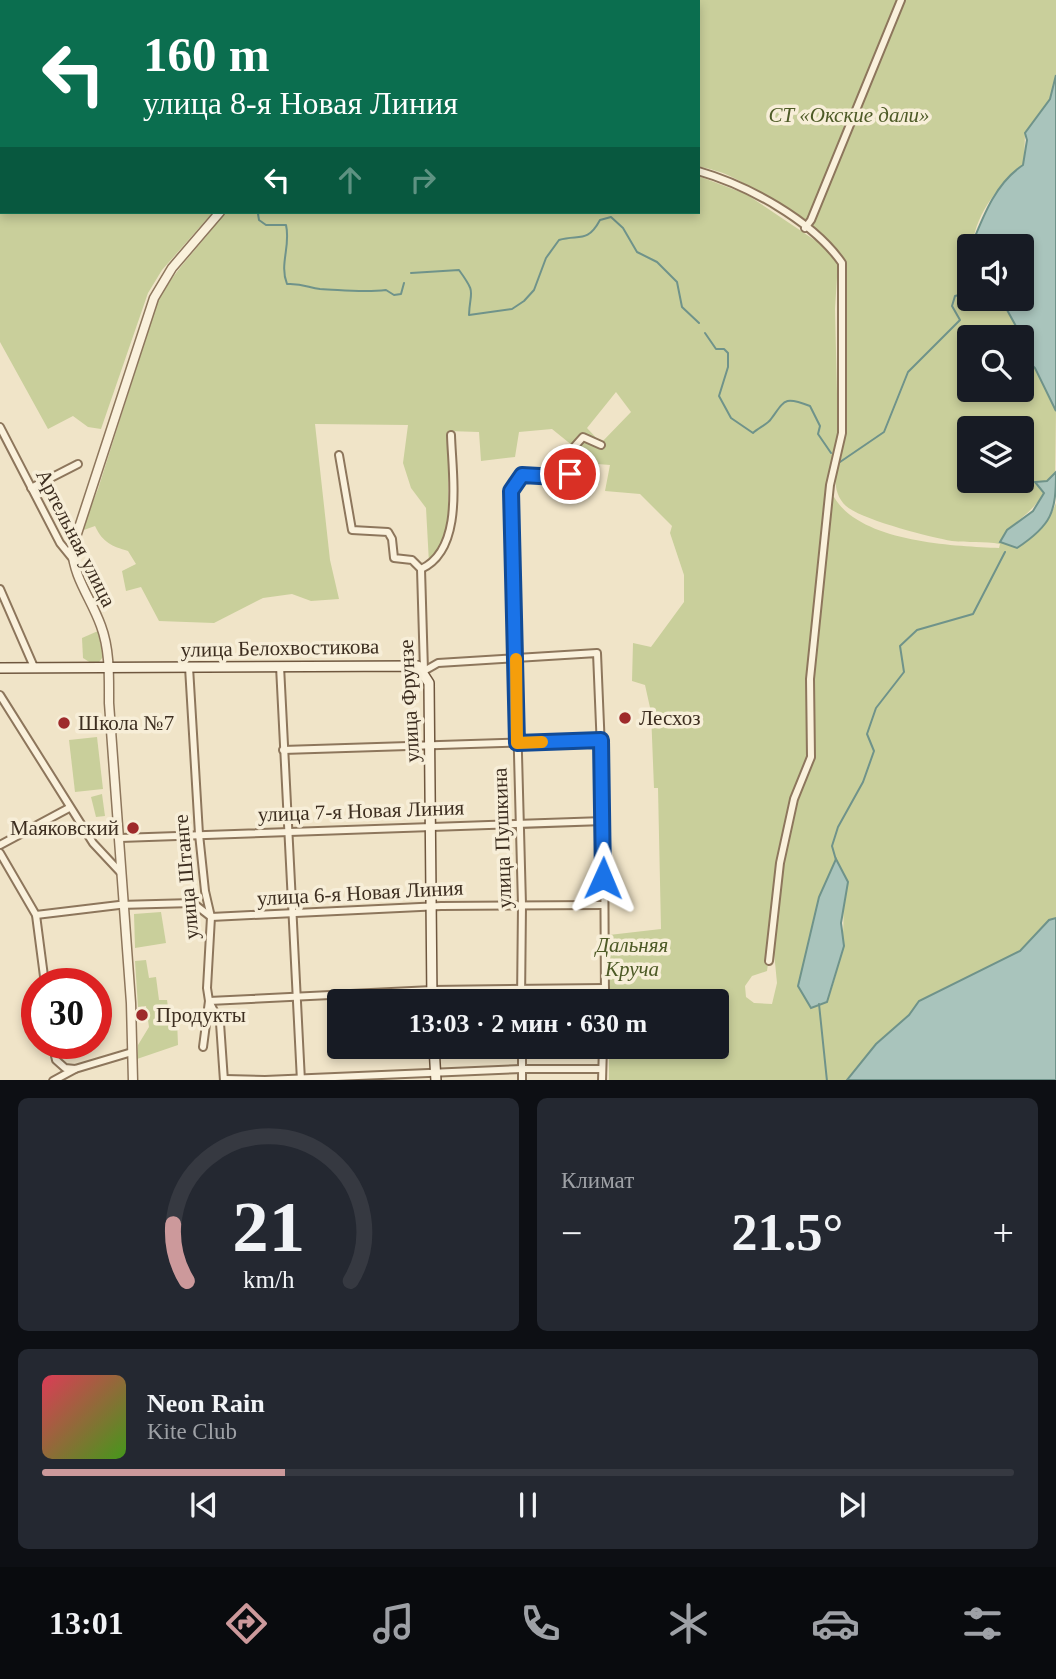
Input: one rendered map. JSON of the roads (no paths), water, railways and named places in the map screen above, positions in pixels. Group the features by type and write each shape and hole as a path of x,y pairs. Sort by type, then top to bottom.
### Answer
{"main road":[{"name":"улица Белохвостикова","path":"0,668 410,664 424,671"},
{"name":"улица Фрунзе","path":"424,671 429,683 432,989"},
{"path":"435,1059 436,1077"}],"street":[{"path":"805,228 811,220 901,0"},
{"path":"700,172 740,184 805,228 842,263 842,433 830,491 810,679 811,757 794,799 780,863 769,961"},
{"path":"73,559 76,532 154,298 172,268 218,214"},
{"name":"Артельная улица","path":"0,427 60,543 73,559 75,573 101,626 109,668 133,1080"},
{"path":"339,455 352,530 388,533 392,539 394,558 412,560 422,569 431,564 450,537 451,435"},
{"name":"улица Пушкина","path":"521,989 522,905 511,491 522,475 557,477 570,474 575,467 577,442 583,436 601,445"},
{"path":"32,488 78,464"},
{"name":"улица Фрунзе","path":"422,569 424,671"},
{"path":"0,589 34,667"},
{"name":"улица Белохвостикова","path":"424,671 438,663 597,653 601,740"},
{"path":"280,666 294,996 301,1079"},
{"name":"улица Штанге","path":"189,667 199,834 205,891 211,917 209,1001 220,1023 221,1070 225,1080"},
{"path":"0,695 93,844 121,873"},
{"path":"284,750 601,740 605,988 563,989"},
{"path":"0,845 69,808"},
{"name":"улица 7-я Новая Линия","path":"120,838 286,830 604,821"},
{"path":"0,853 36,915 43,968"},
{"name":"улица 6-я Новая Линия","path":"36,915 124,904 193,903 211,917 432,907 603,905"},
{"path":"203,1047 209,1001 327,995"},
{"path":"53,1080 75,1069 132,1052"},
{"path":"56,1059 65,1068 75,1069"},
{"path":"522,1059 522,1080"},
{"path":"602,1059 602,1080"},
{"path":"225,1080 436,1077 522,1069 602,1069"}],"water":[{"path":"1056,75 1056,411 1034,367 1034,325 1015,325 1008,311 1034,311 1034,234 976,234 998,190 1023,165 1027,140 1025,133 1050,99"},
{"path":"1056,472 1053,508 1045,524 1017,548 1000,542 1007,530 1033,511 1044,493 1035,482 1047,481"},
{"path":"836,859 848,882 841,923 844,946 827,1002 811,1008 798,986 819,897"},
{"path":"1056,918 1056,1080 847,1080 876,1044 909,1015 919,1001 1020,951 1049,920"}],"waterway":[{"path":"258,214 259,220 266,225 286,225 284,269 287,284 345,291 386,290 394,295 401,294 404,283"},
{"path":"411,273 459,270 470,288 469,315 512,309 534,290 546,258 559,240 587,235 600,220 611,217 623,228 637,252 657,262 677,282 682,307 699,323"},
{"path":"840,462 884,432 908,372 960,320 952,306 957,295"},
{"path":"705,333 716,349 724,349 728,353 728,367 719,396 731,418 753,433 770,421 786,402 810,406 820,426 818,434 831,453"},
{"path":"836,860 832,846 838,827 863,782 874,751 867,734 876,708 904,672 900,646 917,630 973,614 1005,552"},
{"path":"819,1004 827,1080"}],"place":[{"name":"Лесхоз","path":"625,718"},
{"name":"Школа №7","path":"64,723"},
{"name":"Маяковский","path":"133,828"},
{"name":"Продукты","path":"142,1015"}],"park label":[{"name":"СТ «Окские дали»","path":"849,115"},
{"name":"Дальняя Круча","path":"632,957"}]}
